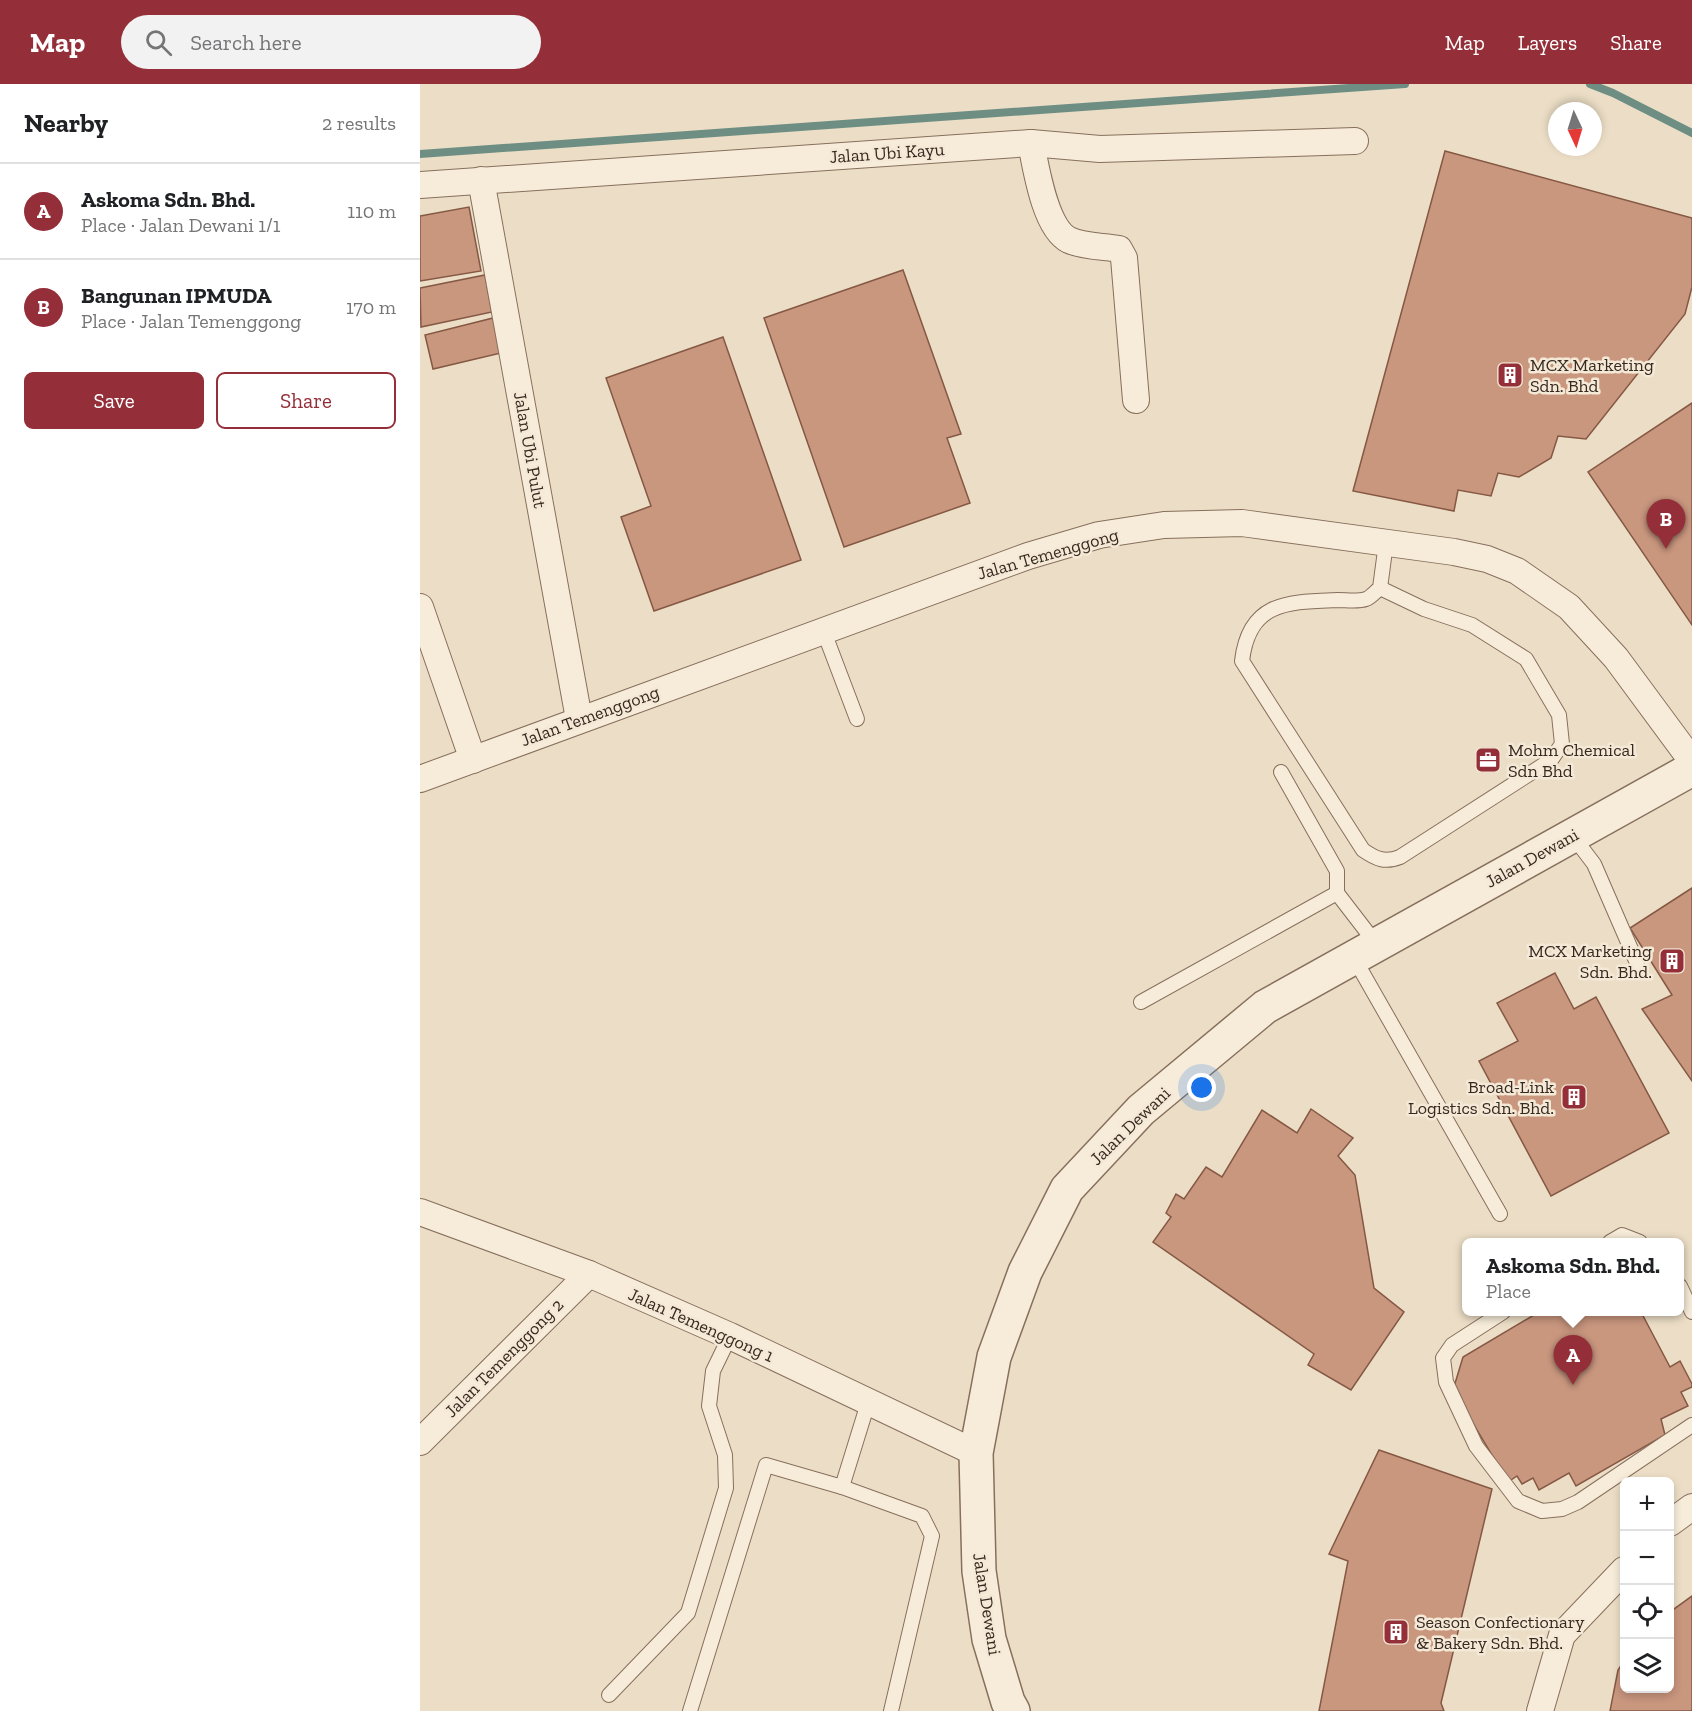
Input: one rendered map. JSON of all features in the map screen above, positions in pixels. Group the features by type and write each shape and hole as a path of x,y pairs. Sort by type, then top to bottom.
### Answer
{"street":[{"name":"Jalan Ubi Kayu","path":"420,185 1031,143 1100,149 1355,141"},
{"path":"1031,143 1041,189 1055,227 1068,240 1080,244 1119,249 1124,258 1136,400"},
{"name":"Jalan Ubi Pulut","path":"481,180 579,719"},
{"name":"Jalan Temenggong","path":"420,779 1029,556 1099,535 1153,526 1242,523 1454,552 1487,559 1517,571 1569,607 1616,658 1692,761"},
{"path":"420,607 473,760"},
{"name":"Jalan Dewani","path":"1013,1711 1008,1702 990,1639 979,1571 976,1453 994,1357 1025,1272 1067,1189 1141,1110 1265,1007 1692,769"},
{"name":"Jalan Temenggong 1","path":"420,1212 589,1274 730,1336 976,1453"},
{"name":"Jalan Temenggong 2","path":"423,1433 589,1274"},
{"path":"1674,1520 1692,1507"},
{"path":"1540,1711 1562,1635 1620,1574"}],"lane":[{"path":"1380,588 1424,609 1472,625 1526,659 1559,715 1562,744 1551,760 1400,857 1389,861 1376,858 1363,850 1242,661 1244,646 1250,632 1263,614 1285,603 1366,599 1380,588 1386,543"},
{"path":"824,632 856,719"},
{"path":"1281,772 1337,871 1337,893 1366,932 1364,952 1500,1214"},
{"path":"1572,835 1594,864 1637,963"},
{"path":"1141,1002 1337,893"},
{"path":"1684,1295 1692,1312"},
{"path":"1496,1316 1452,1345 1443,1358 1446,1382 1476,1446 1518,1501 1542,1511 1562,1509 1578,1502 1692,1425"},
{"path":"609,1695 688,1613 726,1488 725,1455 709,1406 713,1371 730,1336"},
{"path":"842,1487 868,1403"},
{"path":"690,1711 766,1465 842,1487 922,1516 932,1536 891,1711"}],"building":[{"name":"MCX Marketing Sdn. Bhd","path":"1445,151 1692,218 1692,287 1685,314 1586,439 1558,436 1551,458 1519,477 1498,473 1491,496 1458,490 1454,511 1353,491"},
{"path":"469,207 481,271 420,281 420,216"},
{"path":"903,270 961,434 947,438 970,503 844,547 764,318"},
{"path":"485,275 492,312 421,327 420,288"},
{"path":"493,318 501,353 433,369 425,335"},
{"path":"723,337 801,560 654,611 621,517 651,506 606,378"},
{"path":"1692,403 1692,625 1588,472"},
{"name":"MCX Marketing Sdn. Bhd.","path":"1692,888 1692,1081 1642,1009 1672,995 1630,928"},
{"name":"Broad-Link Logistics Sdn. Bhd.","path":"1555,973 1574,1009 1596,997 1669,1133 1551,1196 1479,1061 1518,1041 1497,1003"},
{"path":"1311,1109 1353,1138 1338,1156 1355,1175 1374,1288 1404,1312 1351,1390 1308,1365 1314,1354 1153,1242 1171,1217 1166,1213 1176,1194 1184,1199 1206,1167 1222,1177 1262,1110 1297,1133"},
{"path":"1532,1316 1643,1316 1670,1367 1680,1361 1692,1387 1681,1392 1688,1406 1661,1419 1665,1435 1576,1486 1569,1473 1539,1490 1533,1478 1522,1484 1517,1476 1508,1482 1453,1390 1463,1357"},
{"name":"Season Confectionary & Bakery Sdn. Bhd.","path":"1379,1450 1492,1489 1441,1703 1444,1711 1319,1711 1348,1561 1329,1554"},
{"path":"1692,1596 1692,1711 1610,1711 1620,1667 1620,1693 1674,1693 1674,1609"}],"waterway":[{"path":"420,154 1405,84"},
{"path":"1590,84 1613,93 1692,133"}],"place":[{"name":"MCX Marketing Sdn. Bhd","path":"1510,375"},
{"name":"Bangunan IPMUDA","path":"1666,549"},
{"name":"Mohm Chemical Sdn Bhd","path":"1488,760"},
{"name":"MCX Marketing Sdn. Bhd.","path":"1672,961"},
{"name":"Broad-Link Logistics Sdn. Bhd.","path":"1574,1097"},
{"name":"Askoma Sdn. Bhd.","path":"1573,1385"},
{"name":"Season Confectionary & Bakery Sdn. Bhd.","path":"1396,1632"}]}
